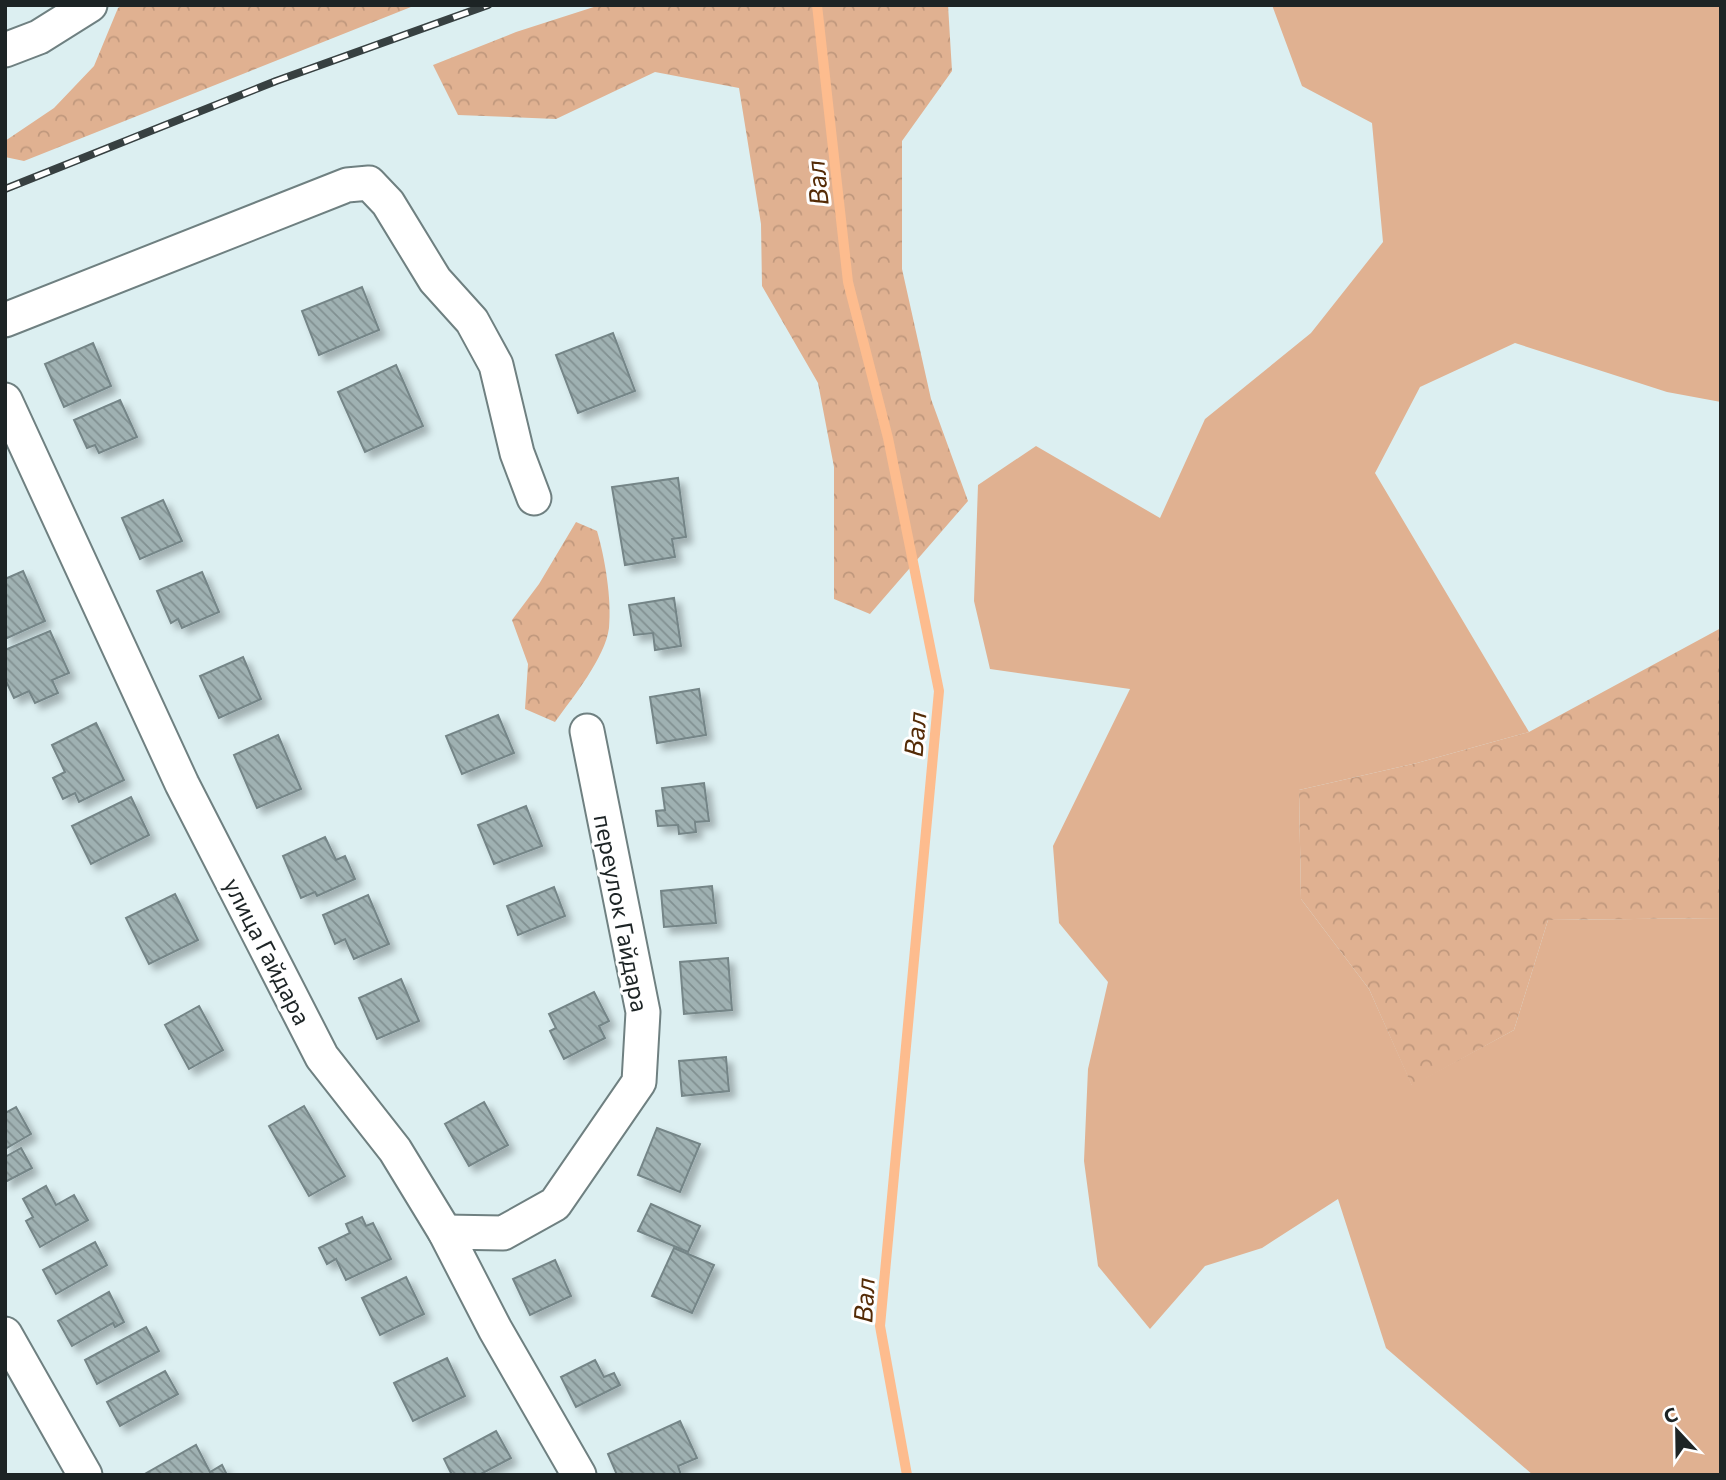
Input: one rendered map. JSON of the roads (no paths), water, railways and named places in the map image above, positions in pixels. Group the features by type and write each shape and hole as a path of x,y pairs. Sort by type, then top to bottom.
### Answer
{"street":[{"path":"5,50 39,37 90,5"},
{"path":"5,320 347,185 369,183 387,203 435,280 472,321 496,365 517,453 534,498"},
{"name":"улица Гайдара","path":"5,400 182,784 322,1057 395,1150 445,1233 495,1329 579,1475"},
{"name":"переулок Гайдара","path":"445,1233 503,1233 555,1204 639,1082 643,1012 587,731"},
{"path":"5,1334 85,1475"}],"waterway":[{"name":"Вал","path":"817,5 848,282 888,438 939,691 880,1326 907,1475"}],"railway":[{"path":"5,189 276,81 488,5"}]}
